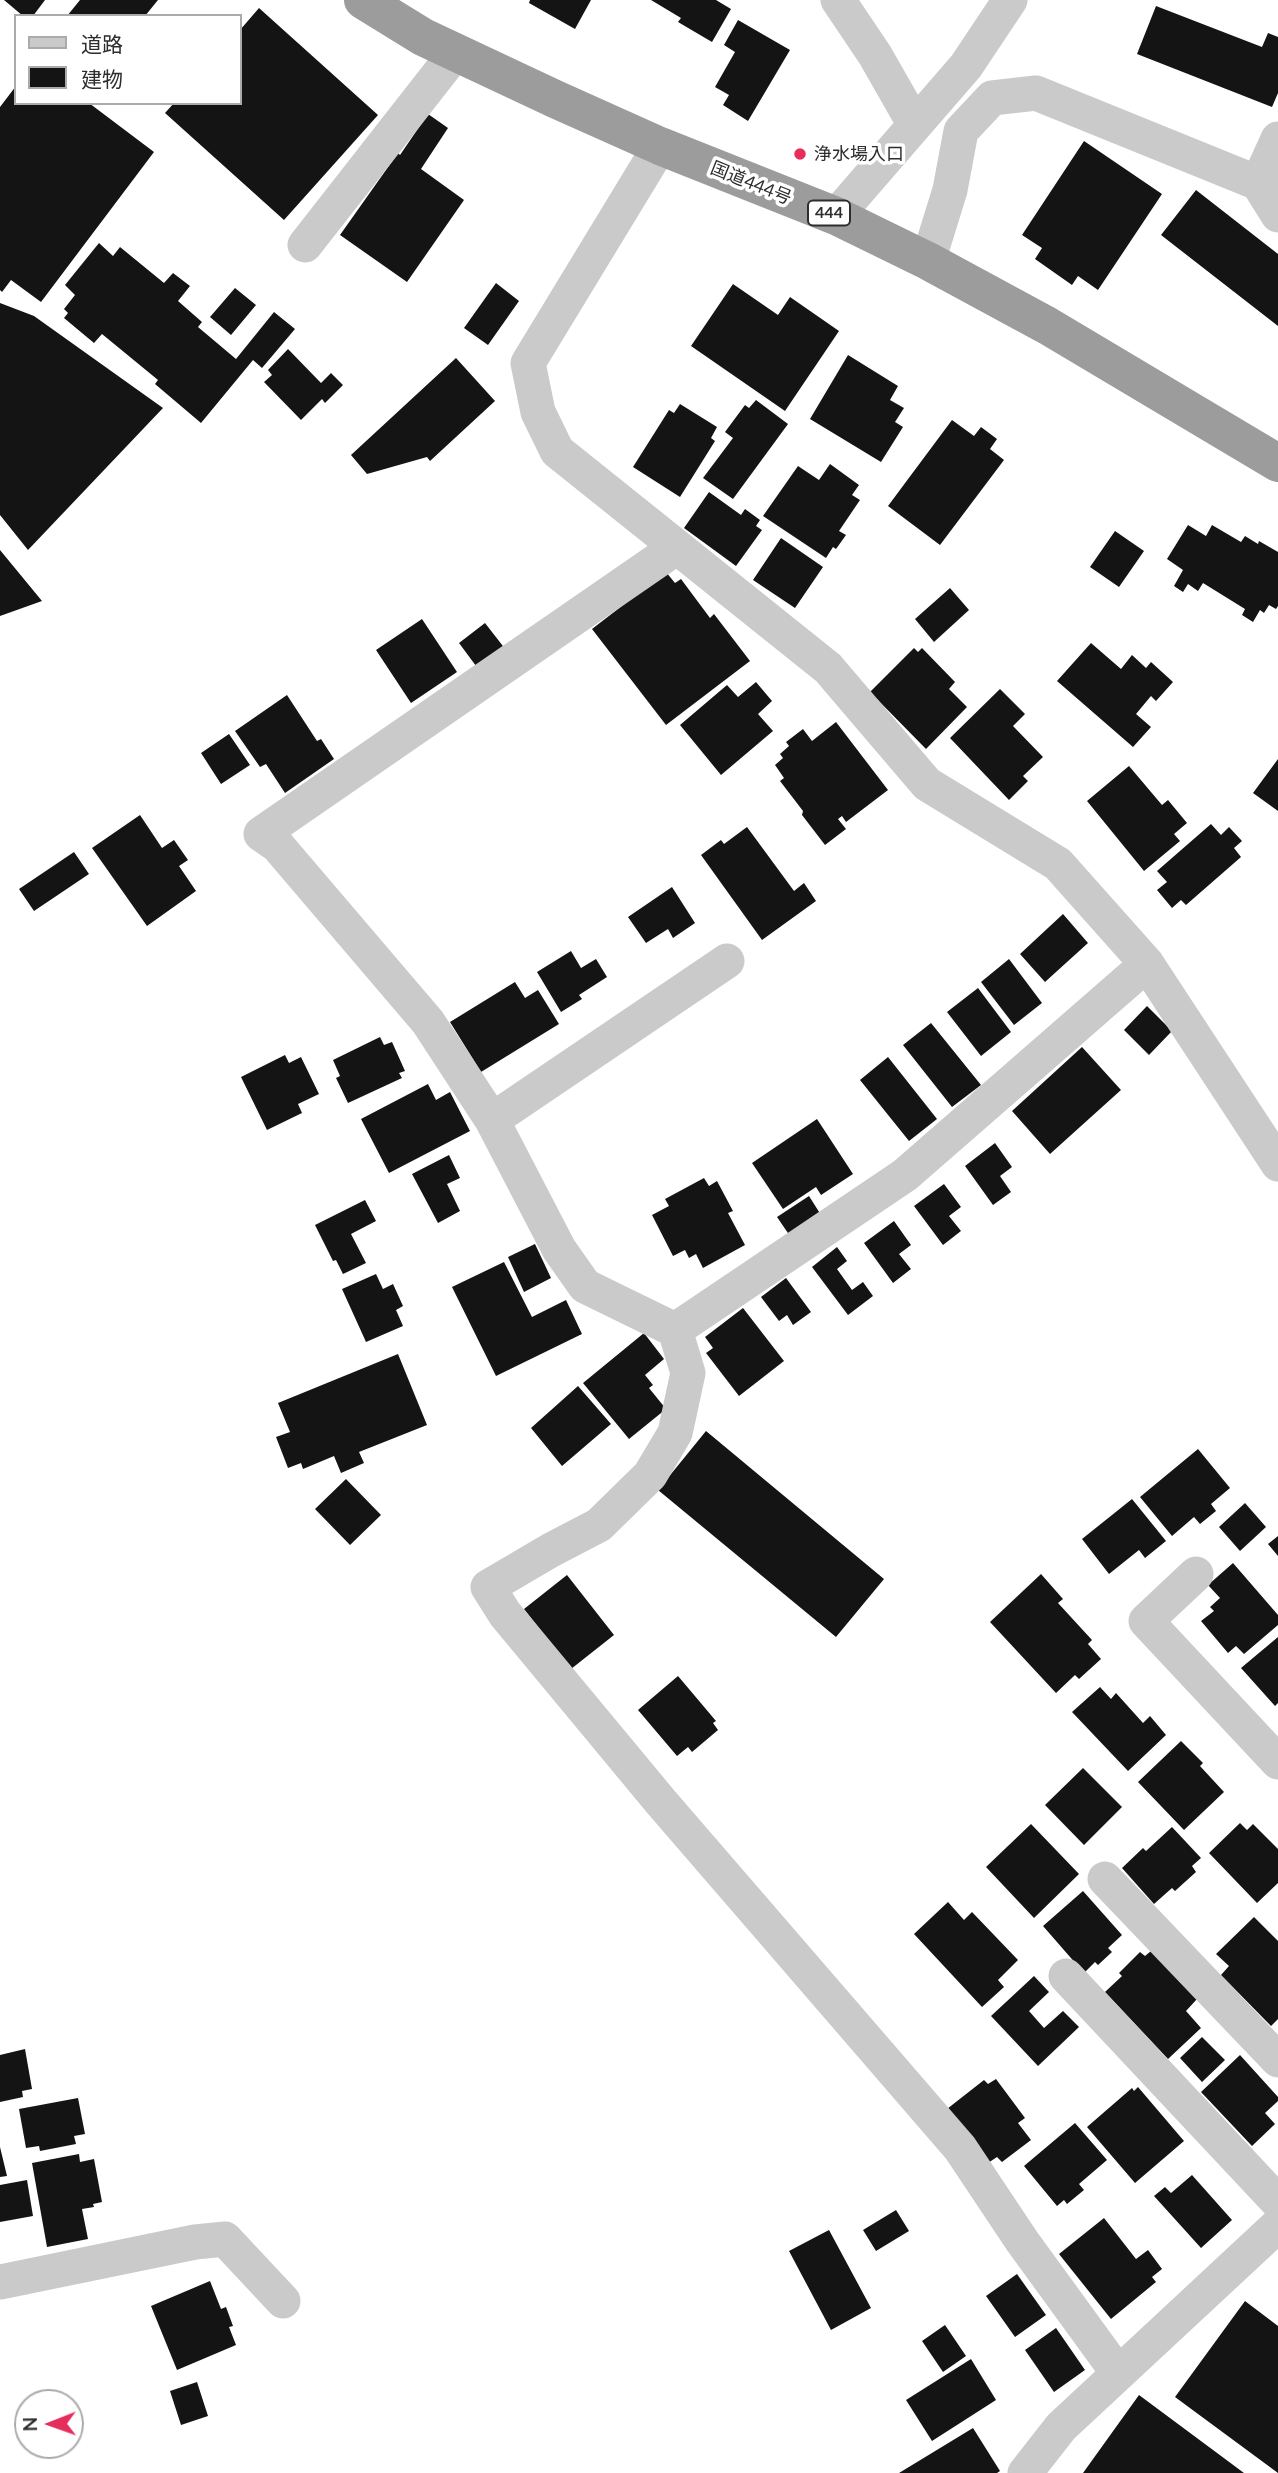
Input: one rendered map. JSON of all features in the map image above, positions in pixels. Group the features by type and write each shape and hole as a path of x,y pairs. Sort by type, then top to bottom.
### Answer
{"highway":[{"name":"国道444号","path":"381,5 423,37 660,146 836,216 928,261 1048,326 1278,463"}],"street":[{"path":"838,0 875,55 915,125"},
{"path":"836,216 966,66 1010,0"},
{"path":"306,245 456,52"},
{"path":"928,261 950,190 961,131 992,98 1035,93 1258,183 1278,215"},
{"path":"1258,183 1278,139"},
{"path":"660,146 528,363 538,412 557,451 828,668 927,784 1058,864 1147,964 1278,1164"},
{"path":"677,547 261,834 277,845 428,1022 492,1120 559,1249 584,1286 676,1331 688,1373 675,1433 650,1475 599,1525 488,1587 505,1614 661,1802 960,2148 1022,2241 1118,2373"},
{"path":"492,1120 727,961"},
{"path":"676,1331 905,1175 1147,964"},
{"path":"1196,1574 1146,1621 1278,1762"},
{"path":"1105,1879 1278,2060"},
{"path":"1066,1976 1278,2202"},
{"path":"1025,2473 1060,2427 1278,2225"},
{"path":"0,2282 195,2242 225,2239 283,2301"}],"building":[{"path":"4,0 45,0 34,14 21,14"},
{"path":"80,0 158,0 147,14 69,14"},
{"path":"530,0 591,0 575,29 529,3"},
{"path":"651,0 716,0 731,9 712,42 678,22 681,18"},
{"path":"1156,6 1262,47 1268,33 1278,37 1278,93 1272,107 1137,54"},
{"path":"259,8 378,115 284,220 165,113 172,105 242,105 242,28"},
{"path":"738,20 790,50 748,121 723,105 729,95 715,87 735,52 724,45"},
{"path":"14,89 14,105 92,105 154,152 41,302 11,280 2,292 0,290 0,107"},
{"path":"428,114 448,128 421,169 464,200 407,282 340,235"},
{"path":"1084,141 1162,194 1098,290 1078,276 1072,285 1035,259 1042,248 1022,235"},
{"path":"1196,190 1278,254 1278,326 1161,235"},
{"path":"99,243 113,256 120,247 164,283 173,273 190,286 178,301 202,322 198,327 236,359 274,312 295,329 262,368 253,360 201,423 155,384 158,380 102,334 94,343 64,318 68,313 64,309 75,295 65,285"},
{"path":"496,283 519,301 488,345 464,328"},
{"path":"733,284 778,315 790,297 839,331 785,411 691,346"},
{"path":"235,288 256,305 231,335 210,317"},
{"path":"0,303 34,316 163,408 28,550 0,515"},
{"path":"288,349 321,383 331,373 343,385 325,403 322,399 301,420 264,382 272,375 268,370"},
{"path":"848,355 898,386 890,400 904,408 895,422 903,427 881,462 810,419"},
{"path":"456,358 495,401 430,461 427,457 367,474 351,455"},
{"path":"756,400 788,424 733,499 703,478 733,438 725,432 745,405 749,408"},
{"path":"680,404 717,427 711,438 715,441 680,497 633,467 669,410 674,413"},
{"path":"952,420 974,436 981,427 997,439 990,449 1004,460 940,545 888,506"},
{"path":"830,464 859,485 852,495 860,500 839,531 846,535 826,558 763,516 798,466 819,480"},
{"path":"709,492 741,515 745,509 760,520 756,526 762,530 736,566 684,528"},
{"path":"1188,525 1206,536 1212,525 1241,542 1245,536 1278,552 1276,609 1269,605 1264,613 1260,610 1253,622 1242,615 1245,609 1203,583 1198,591 1188,584 1183,592 1174,586 1183,570 1167,559"},
{"path":"1115,531 1144,551 1119,587 1090,567"},
{"path":"781,538 823,567 795,608 753,580"},
{"path":"0,550 42,601 0,616"},
{"path":"666,572 675,583 681,579 710,618 714,614 750,661 666,725 592,629"},
{"path":"950,588 969,610 934,642 915,619"},
{"path":"422,619 457,672 411,703 376,650"},
{"path":"485,623 506,650 479,670 459,643"},
{"path":"1091,643 1121,669 1132,655 1146,668 1151,662 1173,682 1156,701 1151,696 1136,714 1151,727 1133,747 1057,681"},
{"path":"914,648 918,652 922,648 955,682 949,689 967,707 926,749 870,692"},
{"path":"756,682 772,701 758,714 773,731 721,775 680,725 727,685 738,697"},
{"path":"1000,689 1025,714 1013,726 1043,757 1023,776 1028,781 1009,800 950,738"},
{"path":"287,695 317,741 321,739 334,759 285,793 266,764 260,767 235,731"},
{"path":"836,722 888,790 846,822 842,816 838,819 846,829 825,845 780,781 784,778 775,765 783,758 780,754 789,746 786,742 803,729 812,741"},
{"path":"229,734 250,765 221,784 201,753"},
{"path":"1278,759 1278,811 1253,793"},
{"path":"1129,766 1162,805 1168,800 1187,823 1174,834 1180,841 1144,871 1087,801"},
{"path":"140,815 162,848 174,840 188,860 179,866 196,891 147,926 92,848"},
{"path":"1211,824 1221,835 1229,827 1242,841 1234,848 1241,857 1186,905 1181,900 1172,908 1157,890 1167,882 1157,871"},
{"path":"747,827 794,891 804,883 816,901 762,940 701,855 721,840 724,844"},
{"path":"74,852 89,874 34,911 19,889"},
{"path":"672,887 695,923 673,938 668,929 646,943 628,917"},
{"path":"1063,914 1088,943 1045,982 1020,954"},
{"path":"571,951 581,968 596,959 607,977 579,995 582,999 561,1012 537,972"},
{"path":"1009,959 1042,1003 1014,1025 981,982"},
{"path":"515,982 525,998 538,990 559,1024 481,1072 450,1022"},
{"path":"978,988 1011,1032 981,1056 947,1012"},
{"path":"1147,1006 1172,1031 1149,1055 1124,1030"},
{"path":"931,1023 981,1085 952,1107 903,1045"},
{"path":"380,1037 384,1045 392,1042 405,1071 399,1073 402,1078 348,1103 336,1078 340,1076 333,1060"},
{"path":"1082,1047 1121,1090 1050,1154 1012,1111"},
{"path":"285,1055 289,1063 301,1057 319,1094 298,1104 302,1113 267,1130 241,1077"},
{"path":"888,1057 937,1119 909,1141 860,1080"},
{"path":"428,1084 436,1100 450,1092 470,1131 389,1173 361,1119"},
{"path":"817,1119 853,1174 821,1195 816,1187 783,1209 752,1163"},
{"path":"995,1143 1012,1167 1000,1176 1011,1192 993,1205 965,1166"},
{"path":"449,1155 460,1178 447,1184 460,1211 438,1223 412,1174"},
{"path":"704,1178 709,1186 717,1181 733,1211 728,1213 745,1245 703,1268 696,1254 689,1258 685,1250 673,1256 652,1215 669,1206 665,1199"},
{"path":"944,1184 961,1207 949,1216 961,1231 943,1245 914,1206"},
{"path":"809,1196 821,1215 790,1236 777,1217"},
{"path":"365,1200 376,1221 351,1234 366,1263 343,1274 336,1260 333,1261 315,1225"},
{"path":"894,1221 911,1245 899,1254 911,1269 893,1283 864,1243"},
{"path":"535,1244 551,1278 524,1292 508,1257"},
{"path":"837,1247 847,1261 837,1269 852,1290 863,1282 873,1296 848,1315 812,1267"},
{"path":"504,1262 532,1317 566,1300 582,1334 496,1376 452,1287"},
{"path":"376,1274 383,1289 393,1284 403,1306 396,1310 403,1326 366,1342 342,1289"},
{"path":"786,1278 811,1312 793,1325 787,1315 779,1321 761,1297"},
{"path":"743,1308 784,1361 739,1396 706,1353 713,1348 705,1337"},
{"path":"644,1333 664,1359 645,1375 653,1385 649,1388 666,1409 629,1439 583,1383"},
{"path":"398,1354 427,1425 359,1452 364,1463 341,1473 334,1456 303,1469 301,1463 288,1468 276,1437 290,1432 278,1403"},
{"path":"578,1386 611,1424 562,1466 531,1428"},
{"path":"706,1431 884,1579 836,1637 658,1490"},
{"path":"1198,1449 1230,1488 1211,1504 1216,1511 1200,1524 1194,1517 1172,1536 1140,1497"},
{"path":"346,1479 381,1515 350,1545 315,1509"},
{"path":"1132,1499 1166,1541 1145,1558 1139,1550 1109,1574 1082,1539"},
{"path":"1245,1503 1266,1527 1240,1551 1219,1527"},
{"path":"1278,1536 1278,1556 1268,1544"},
{"path":"1233,1563 1278,1615 1278,1625 1244,1654 1236,1646 1228,1653 1201,1621 1214,1611 1210,1607 1220,1598 1208,1585"},
{"path":"1041,1574 1063,1599 1058,1603 1092,1640 1088,1644 1101,1659 1079,1679 1075,1675 1056,1693 990,1622"},
{"path":"567,1575 614,1635 571,1669 524,1609"},
{"path":"1278,1637 1278,1703 1275,1706 1241,1668"},
{"path":"678,1676 716,1721 713,1723 718,1730 692,1752 688,1747 677,1756 638,1710"},
{"path":"1100,1687 1111,1699 1116,1693 1143,1723 1150,1716 1166,1735 1128,1771 1072,1712"},
{"path":"1181,1741 1203,1763 1200,1766 1224,1792 1184,1830 1138,1782"},
{"path":"1083,1768 1122,1807 1084,1845 1045,1805"},
{"path":"1240,1823 1247,1830 1253,1824 1278,1849 1278,1883 1257,1903 1209,1853"},
{"path":"1031,1824 1079,1874 1034,1918 986,1867"},
{"path":"1172,1827 1201,1858 1192,1866 1196,1872 1175,1891 1172,1888 1154,1904 1122,1868 1143,1848 1146,1851"},
{"path":"1083,1891 1122,1935 1108,1948 1112,1952 1098,1965 1095,1962 1084,1973 1043,1926"},
{"path":"948,1902 964,1920 972,1912 1018,1960 998,1980 1004,1987 982,2007 914,1934"},
{"path":"1254,1917 1278,1941 1278,2019 1271,2026 1221,1975 1229,1966 1216,1954"},
{"path":"1151,1951 1197,1999 1186,2011 1201,2028 1168,2059 1105,1992 1122,1976 1119,1973 1140,1952 1145,1956"},
{"path":"1034,1976 1049,1992 1029,2011 1044,2028 1063,2011 1079,2027 1038,2066 991,2016"},
{"path":"1202,2037 1225,2060 1202,2082 1180,2058"},
{"path":"25,2049 32,2089 22,2091 23,2097 0,2102 0,2055"},
{"path":"1240,2055 1278,2097 1278,2101 1265,2113 1275,2124 1252,2146 1201,2092"},
{"path":"996,2079 1025,2118 1018,2123 1031,2140 1002,2162 997,2157 988,2163 947,2109 984,2080 988,2084"},
{"path":"1138,2087 1184,2141 1135,2183 1087,2127 1132,2088 1134,2091"},
{"path":"78,2098 85,2134 74,2136 76,2144 40,2151 39,2146 26,2148 19,2109"},
{"path":"1075,2123 1107,2160 1079,2184 1084,2190 1067,2204 1064,2200 1057,2206 1024,2166"},
{"path":"0,2147 7,2176 0,2177"},
{"path":"79,2154 80,2162 94,2159 102,2202 82,2209 88,2239 47,2247 32,2163"},
{"path":"1192,2175 1232,2220 1201,2248 1154,2196 1165,2187 1171,2193"},
{"path":"27,2180 33,2216 0,2222 0,2185"},
{"path":"896,2210 909,2231 876,2251 863,2230"},
{"path":"1104,2218 1136,2259 1148,2250 1162,2269 1152,2277 1156,2282 1111,2319 1059,2254"},
{"path":"829,2230 871,2308 831,2330 789,2251"},
{"path":"1017,2274 1046,2315 1015,2337 986,2296"},
{"path":"210,2281 221,2309 226,2307 233,2326 229,2327 236,2345 177,2370 151,2306"},
{"path":"1245,2301 1278,2326 1278,2473 1175,2397"},
{"path":"945,2325 966,2356 943,2372 922,2341"},
{"path":"1056,2328 1085,2370 1054,2392 1025,2350"},
{"path":"971,2359 996,2400 932,2441 906,2400"},
{"path":"197,2382 208,2416 181,2425 170,2391"},
{"path":"1139,2395 1244,2473 1083,2473"},
{"path":"973,2428 1000,2471 997,2473 899,2473"}],"place":[{"name":"浄水場入口","path":"800,154"}]}
